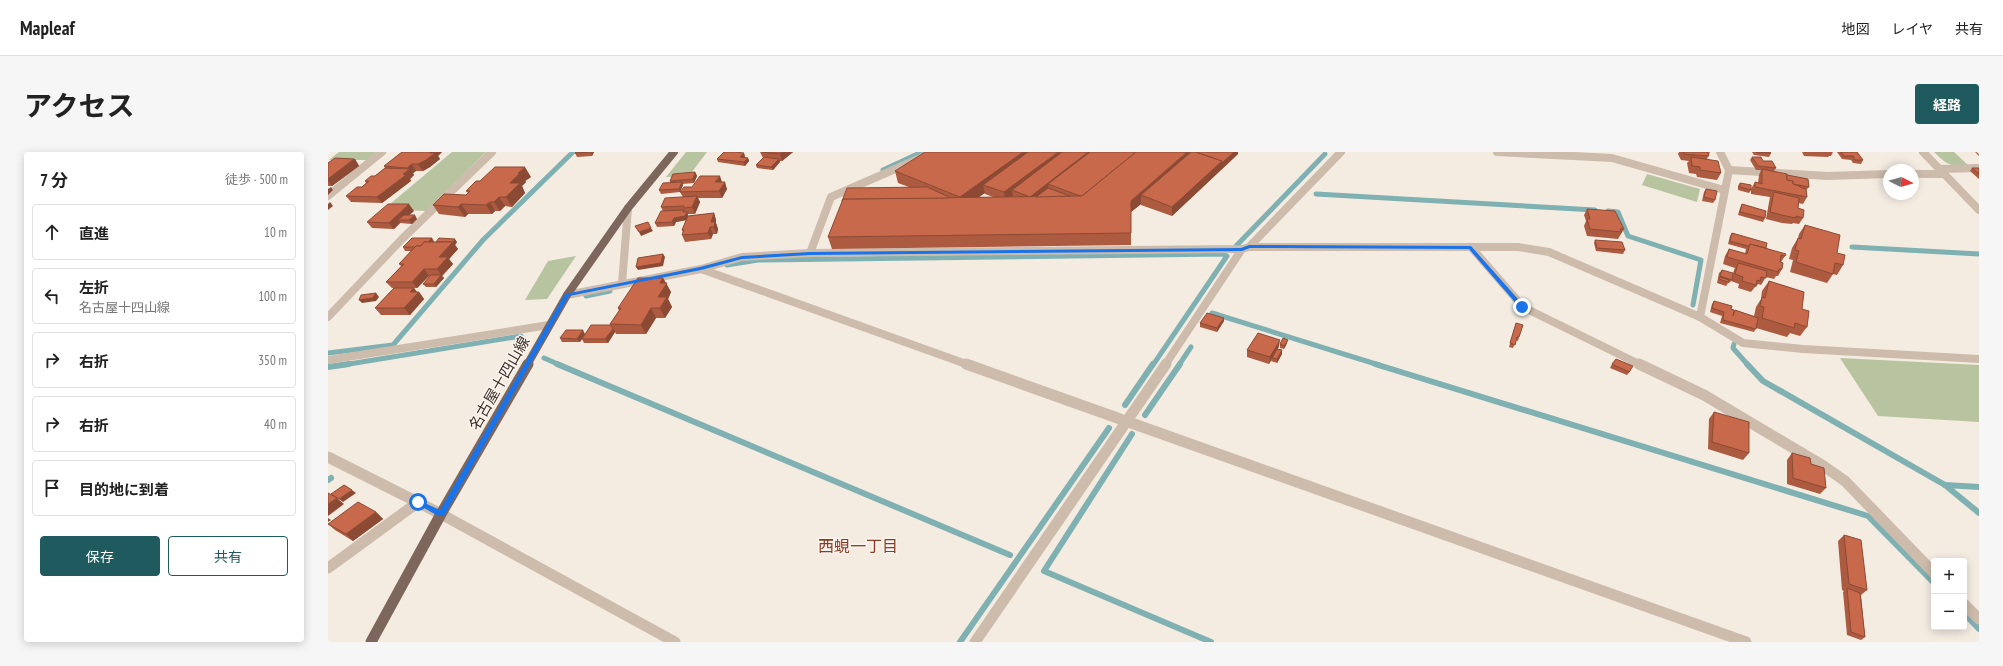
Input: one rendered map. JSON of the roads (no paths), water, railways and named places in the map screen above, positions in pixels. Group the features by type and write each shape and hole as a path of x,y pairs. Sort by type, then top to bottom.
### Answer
{"main road":[{"name":"名古屋十四山線","path":"371,642 441,514 567,295 628,208 674,152"}],"street":[{"path":"328,196 382,152"},
{"path":"328,317 402,239 492,152"},
{"path":"810,253 831,198 934,152"},
{"path":"975,642 1245,248 1341,152"},
{"path":"1497,152 1612,158 1724,190"},
{"path":"1700,317 1729,170 1720,152"},
{"path":"1923,152 1979,210"},
{"path":"1919,174 1979,168"},
{"path":"1729,170 1827,176 1883,174"},
{"path":"622,284 628,208"},
{"path":"1471,247 1522,307 1704,395 1822,465 1845,481 1931,570"},
{"path":"567,295 701,269 742,257 810,253 1245,248 1533,248 1549,252 1700,317 1743,343 1802,349 1979,359"},
{"path":"701,269 1746,642"},
{"path":"328,360 549,325"},
{"path":"328,457 441,514 675,642"},
{"path":"328,568 418,502"},
{"path":"1967,607 1979,619"}],"waterway":[{"path":"328,353 393,345 483,240 573,152"},
{"path":"883,170 922,152"},
{"path":"1236,246 1325,154"},
{"path":"1316,194 1595,210"},
{"path":"1608,211 1618,212 1628,236 1701,260 1693,305"},
{"path":"1852,247 1979,254"},
{"path":"727,265 758,260 1222,254 1227,256 1153,365"},
{"path":"586,296 610,291"},
{"path":"1212,313 1379,365"},
{"path":"343,365 521,336"},
{"path":"1734,344 1733,348 1748,365"},
{"path":"1179,365 1191,347"},
{"path":"544,358 560,365"},
{"path":"328,367 349,364"},
{"path":"557,364 1010,555"},
{"path":"1125,405 1153,364"},
{"path":"1145,415 1180,364"},
{"path":"1375,364 1868,516 1931,580"},
{"path":"1747,364 1763,381 1945,485"},
{"path":"960,642 1109,428"},
{"path":"1132,434 1044,571 1211,642"},
{"path":"1945,485 1979,487"},
{"path":"1945,485 1979,513"},
{"path":"1967,616 1979,629"}],"district":[{"name":"西蜆一丁目","path":"858,546"}]}
